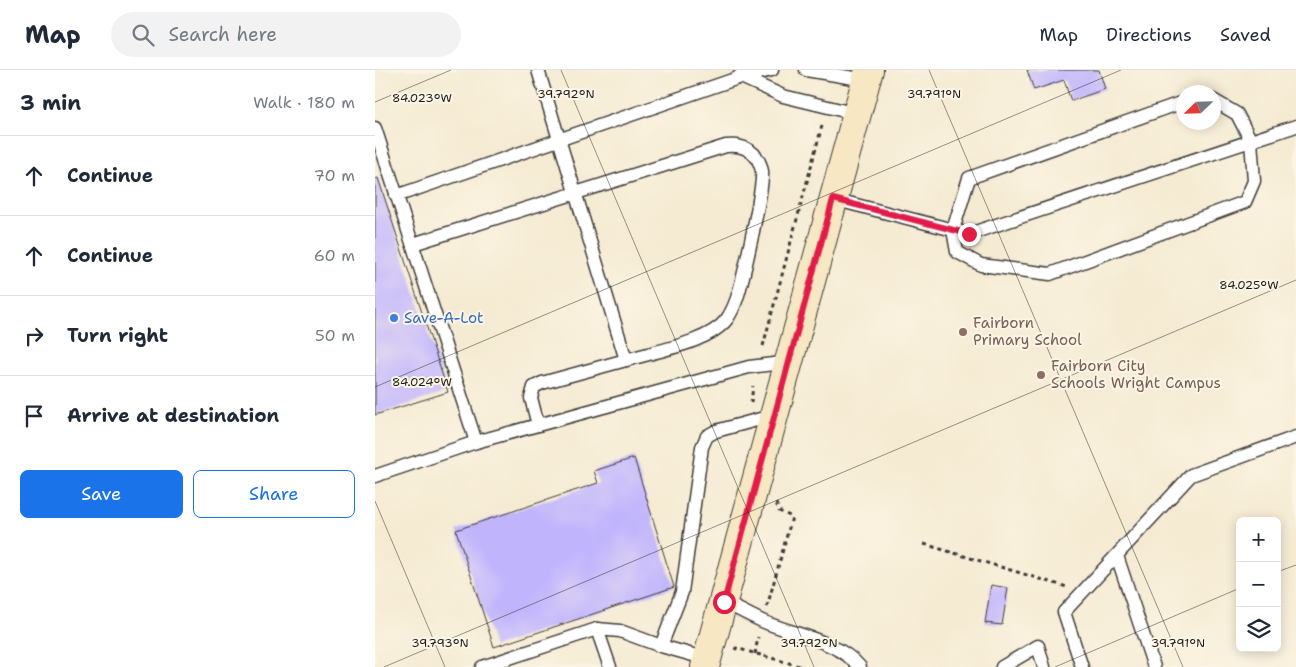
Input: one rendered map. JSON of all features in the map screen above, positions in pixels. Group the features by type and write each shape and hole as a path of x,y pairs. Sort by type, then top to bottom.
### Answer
{"main road":[{"path":"706,663 724,602 763,410 783,388 867,75"}],"lane":[{"path":"538,70 626,360"},
{"path":"396,196 559,140 740,74 772,70"},
{"path":"806,70 867,75"},
{"path":"740,74 783,96 857,114"},
{"path":"1176,104 969,178 953,230 957,252 981,265 1049,274 1245,202 1254,182 1251,141 1237,114 1221,105"},
{"path":"833,199 969,234 1296,126"},
{"path":"375,128 477,442"},
{"path":"413,244 732,145 739,145 749,149 762,171 760,193 737,298 727,319 700,338 542,383 534,387 531,398 538,425"},
{"path":"375,476 477,442 749,367 790,362"},
{"path":"661,646 682,592 702,447 707,436 715,431 763,410"},
{"path":"1082,667 1064,612 1191,475 1296,437"},
{"path":"1117,556 1155,667"},
{"path":"724,602 763,621 821,642 854,660 860,667"},
{"path":"597,629 610,667"},
{"path":"481,667 597,629 620,630 706,663"},
{"path":"1002,667 1038,646 1044,667"}],"path":[{"path":"763,346 825,120"},
{"path":"753,386 763,410"},
{"path":"755,654 793,517 779,511 776,504 779,494"},
{"path":"924,544 1073,589"},
{"path":"736,648 803,667"}],"building":[{"path":"1027,70 1099,70 1105,89 1071,101 1064,80 1034,90"},
{"path":"378,178 448,392 375,415 375,179"},
{"path":"634,458 674,587 494,647 456,530 598,483 594,471"},
{"path":"991,585 1008,588 1002,625 985,623"}],"place":[{"name":"Save-A-Lot","path":"394,318"},
{"name":"Fairborn Primary School","path":"963,332"},
{"name":"Fairborn City Schools Wright Campus","path":"1041,375"}],"route":[{"path":"724,602 833,199 969,234"}]}
